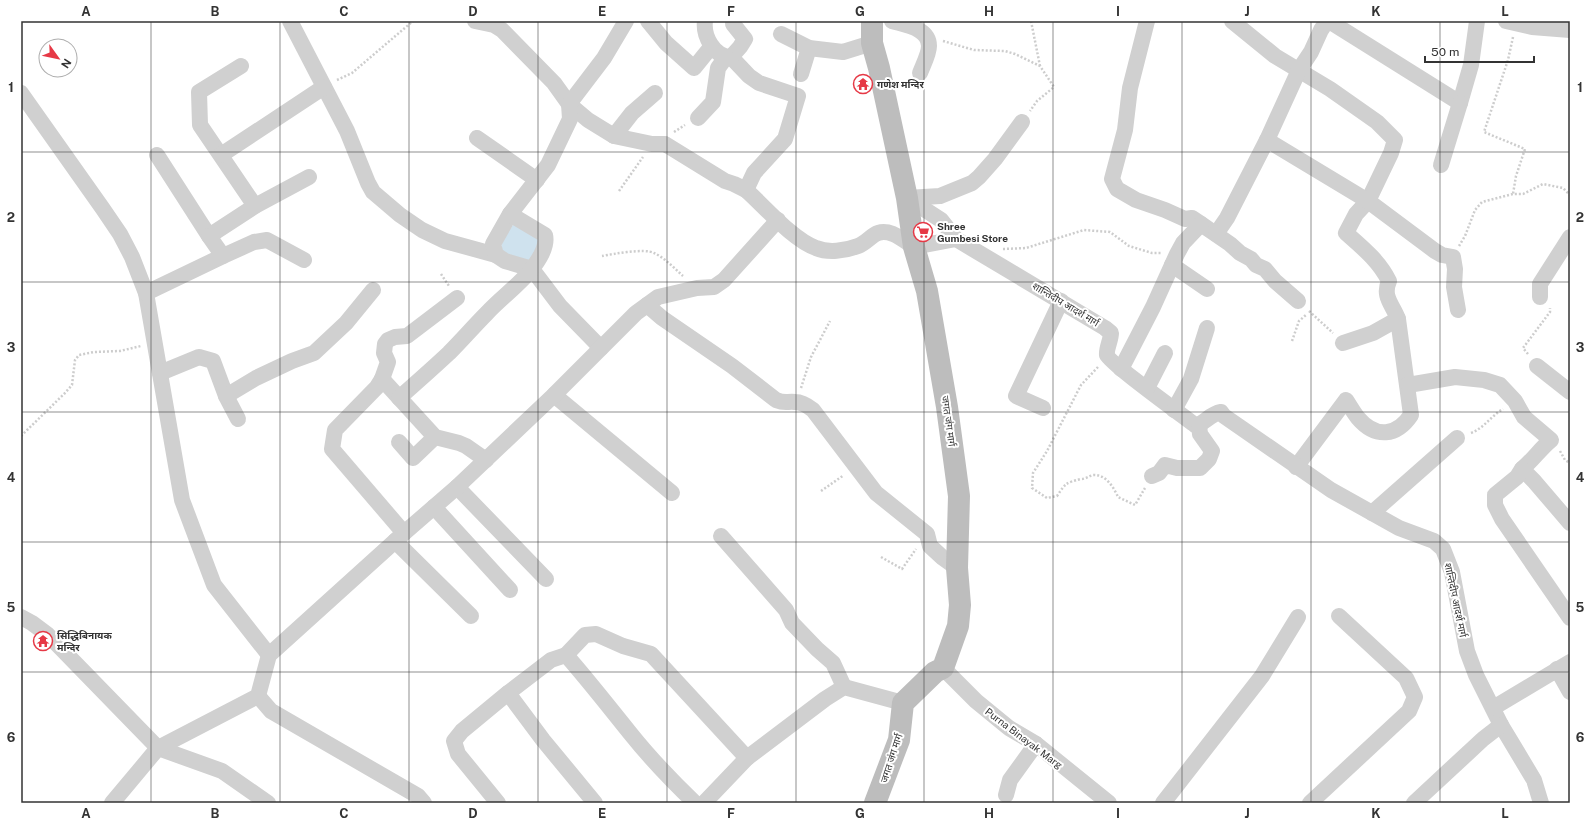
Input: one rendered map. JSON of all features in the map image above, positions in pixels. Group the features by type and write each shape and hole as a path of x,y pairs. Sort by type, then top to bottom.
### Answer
{"street":[{"path":"290,21 347,131 373,192 400,215 422,230 445,241 496,255 505,261 532,270 560,306 601,348"},
{"path":"475,21 494,25 502,30 554,83 570,104 588,120 614,136 652,144 665,144 725,181 746,190 791,233 815,248 824,251 840,250 859,246 877,233 893,234 914,246 956,239"},
{"path":"496,255 493,244 510,214 548,165 570,119 570,104 604,58 626,21"},
{"path":"648,21 666,43 694,68 712,47"},
{"path":"705,21 704,29 712,47 729,57 749,76 759,83 798,96 785,139 754,173 746,190"},
{"name":"जगत जंग मार्ग","path":"872,21 872,43 879,68 907,198 914,246 927,291 947,407 959,496 957,568 960,605 958,626 943,668"},
{"path":"892,21 920,30 927,36 929,46 920,73"},
{"path":"1147,21 1130,88 1125,130 1112,179 1117,189 1136,200 1185,219 1192,218 1202,224 1240,253 1251,259 1256,265 1265,269 1275,281 1303,306"},
{"path":"1232,21 1275,56 1330,89 1377,122 1395,140 1391,153 1368,202 1356,214 1346,233 1370,255 1383,270 1389,281 1385,288 1388,300 1394,308 1398,319 1411,414 1405,423 1392,432 1375,432 1359,419 1346,400 1296,467"},
{"path":"1216,234 1227,218 1267,140 1298,70 1311,52 1321,30 1328,21 1460,103"},
{"path":"1441,165 1471,65 1477,21"},
{"path":"1511,23 1532,24 1570,30"},
{"path":"698,118 713,102 718,68 740,47 746,38 732,24"},
{"path":"782,34 809,48 843,52 872,43"},
{"path":"801,74 809,48"},
{"path":"241,66 199,92 200,125 255,206"},
{"path":"221,155 324,87"},
{"path":"21,93 103,208 120,234 132,257 146,293 182,500 214,585 269,655"},
{"path":"614,136 632,113 655,93"},
{"path":"907,198 940,196 972,183 995,158 1022,122"},
{"path":"477,138 537,180"},
{"path":"1267,140 1368,202 1435,251 1442,255 1453,257 1455,269 1454,287 1458,310"},
{"path":"157,155 223,256"},
{"path":"209,236 255,206 309,177"},
{"name":"शान्तिदीप आदर्श मार्ग","path":"907,198 941,220 956,239 1061,301 1111,333 1107,352 1108,356"},
{"path":"399,398 449,353 488,311 532,270 545,246 545,235 510,214"},
{"path":"112,803 158,748 258,696 269,655 486,460 636,313 658,297 697,288 714,286 724,280 778,220"},
{"path":"1121,368 1183,243 1202,224"},
{"path":"1540,297 1540,284 1570,237"},
{"path":"146,293 254,242 267,240 304,260"},
{"path":"1174,260 1207,289"},
{"path":"226,396 256,378 292,361 314,353 346,323 373,290"},
{"path":"457,298 407,336 395,337 388,340 385,344 384,353 388,362 382,379 377,388 335,430 332,449 399,537 471,616"},
{"path":"1043,408 1016,396 1061,301"},
{"path":"647,305 662,318 732,366 776,400 784,404 796,401 813,410 876,493 927,534 930,546 957,568"},
{"path":"1344,343 1373,333 1398,319"},
{"path":"1174,410 1190,379 1207,328"},
{"path":"1147,388 1165,353"},
{"path":"1108,356 1174,410 1195,425 1199,425 1200,434 1212,451 1209,459 1200,468 1176,468 1165,465 1159,473 1152,476"},
{"path":"160,373 200,357 213,360 226,396 238,419"},
{"path":"1536,366 1570,392"},
{"path":"1408,385 1455,378 1484,380 1500,384 1515,401 1524,417 1551,440 1541,448 1534,459 1517,477 1495,495 1495,504 1502,519 1570,618"},
{"path":"382,379 435,437 466,446 486,460"},
{"path":"554,395 672,493"},
{"name":"शान्तिदीप आदर्श मार्ग","path":"1199,425 1213,413 1221,412 1224,416 1331,490 1399,528 1434,541 1443,549 1452,572 1467,651 1476,675 1502,725 1534,780 1541,803"},
{"path":"399,442 413,458 435,437"},
{"path":"1372,512 1457,438"},
{"path":"1522,470 1534,481 1570,523"},
{"path":"457,487 546,579"},
{"path":"434,507 510,590"},
{"path":"721,536 786,610 792,623 817,650 833,663 844,687"},
{"path":"1310,803 1409,711 1415,697 1406,678 1339,616"},
{"path":"21,617 32,622 48,635 158,748 222,771 268,803"},
{"path":"1163,803 1262,676 1298,617"},
{"path":"498,803 458,754 454,741 462,731 508,693 551,660 566,655 585,635 596,634 623,646 651,654 747,758"},
{"path":"566,655 636,740 670,779 695,803"},
{"path":"1493,708 1563,665 1570,692"},
{"path":"704,803 747,758 825,699 844,687 903,703 935,672 943,668"},
{"name":"Purna Binayak Marg","path":"943,668 976,701 1009,728 1036,744 1109,803"},
{"path":"508,693 543,740 596,803"},
{"path":"258,696 271,711 418,796 424,803"},
{"name":"जगत जंग मार्ग","path":"875,803 899,740 903,703"},
{"path":"1414,803 1483,739 1502,725"},
{"path":"1006,795 1010,780 1036,744"}],"path":[{"path":"324,87 352,73 413,21"},
{"path":"1022,122 1037,101 1054,87 1040,66 1031,21"},
{"path":"1511,23 1508,60 1484,132 1525,148 1516,176 1514,194"},
{"path":"927,36 974,50 1005,51 1040,66"},
{"path":"1453,257 1465,236 1475,210 1482,202 1514,194 1523,194 1543,184 1563,188 1570,195"},
{"path":"979,252 1026,248 1084,230 1110,232 1129,246 1174,260"},
{"path":"602,256 623,252 652,252 663,258 697,288"},
{"path":"1536,366 1523,348 1550,312 1549,306 1540,297"},
{"path":"1292,341 1303,306 1344,343"},
{"path":"796,401 811,357 830,321"},
{"path":"21,436 72,385 75,360 79,355 94,352 120,351 142,346 156,346"},
{"path":"1108,356 1082,385 1047,451 1033,473 1032,488 1047,498 1057,496 1066,483 1092,475 1107,480 1113,487 1118,497 1135,505 1152,476"},
{"path":"1457,438 1479,430 1496,414 1515,401"},
{"path":"821,491 856,466"},
{"path":"881,557 902,569 927,534"}],"water":[{"path":"515,222 541,236 531,262 502,252 501,242"}],"place":[{"name":"गणेश मन्दिर","path":"863,84"},
{"name":"Shree Gumbesi Store","path":"923,232"},
{"name":"सिद्धिबिनायक मन्दिर","path":"43,641"}]}
